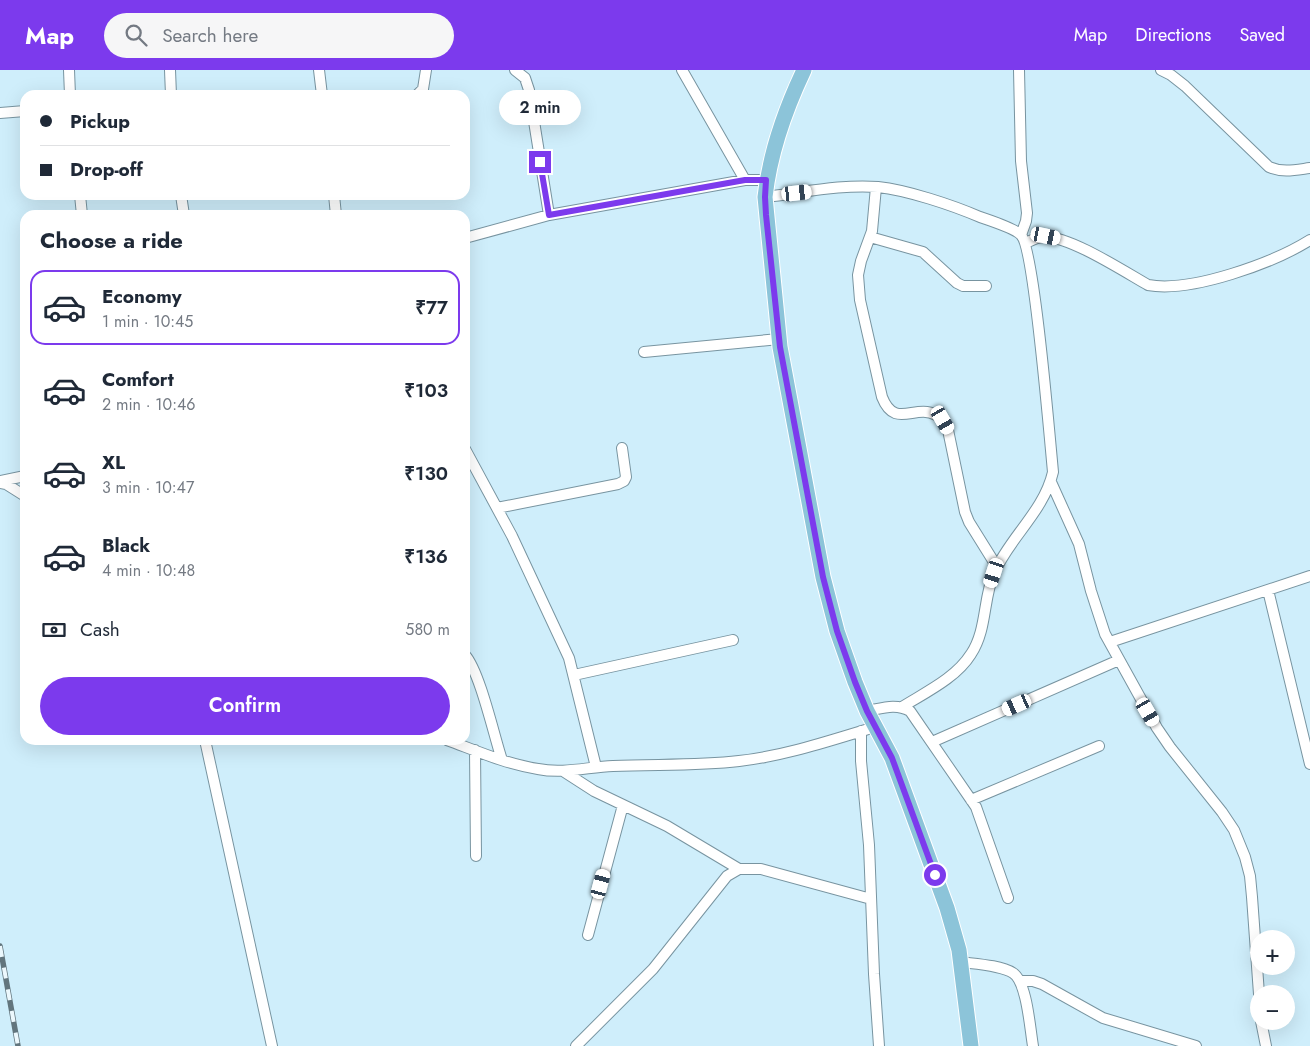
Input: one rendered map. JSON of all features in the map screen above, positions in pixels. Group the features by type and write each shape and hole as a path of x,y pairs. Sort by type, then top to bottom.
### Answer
{"main road":[{"path":"804,70 792,95 778,134 766,180 765,197 779,338 823,577 837,631 867,711 868,729 892,758 948,908 960,962 971,1046"}],"street":[{"path":"69,70 70,90"},
{"path":"170,70 171,90"},
{"path":"319,70 321,90"},
{"path":"422,90 426,70"},
{"path":"514,70 525,78 529,90 549,215"},
{"path":"682,70 745,180"},
{"path":"902,707 958,670 971,654 981,629 990,585 998,567 1009,547 1037,509 1051,482 1053,472 1031,269 1023,239 1027,213 1021,161 1019,70"},
{"path":"1161,70 1171,75 1184,86 1269,167 1277,171 1287,172 1310,168"},
{"path":"0,113 20,111"},
{"path":"470,237 549,215 745,180 766,180"},
{"path":"876,187 874,217 870,237 861,260 858,285 885,405 896,414 929,412 943,420 950,438 965,512 969,522 998,567"},
{"path":"765,197 846,188 876,187 892,189 963,210 1023,239 1046,236 1062,240 1148,285 1160,288 1194,284 1230,274 1276,257 1310,240"},
{"path":"870,237 923,252 957,283 963,286 986,286"},
{"path":"644,352 779,338"},
{"path":"497,508 618,484 624,481 626,477 622,448"},
{"path":"470,458 497,508 562,640 574,675 596,767"},
{"path":"0,482 20,477"},
{"path":"0,482 20,493"},
{"path":"1051,482 1079,544 1099,618 1119,660 1162,734 1234,830 1245,857 1250,876 1258,985"},
{"path":"1110,642 1310,576"},
{"path":"1268,590 1310,764"},
{"path":"574,675 733,640"},
{"path":"932,742 1119,660"},
{"path":"470,662 478,682 502,760"},
{"path":"867,711 894,706 910,711 976,807 1008,898"},
{"path":"461,745 502,760 538,769 563,772 596,767 740,761 778,754 868,729 861,761 870,845 874,974 879,1046"},
{"path":"206,745 272,1046"},
{"path":"971,800 1099,746"},
{"path":"475,750 476,856"},
{"path":"563,772 581,784 682,835 739,869"},
{"path":"588,935 623,805"},
{"path":"576,1046 653,969 726,876 739,869 761,869 871,899"},
{"path":"960,962 1005,969 1014,974 1020,981 1033,1046"},
{"path":"1020,981 1033,981 1042,984 1103,1018 1196,1046"},
{"path":"1263,1030 1266,1046"}],"railway":[{"path":"0,946 18,1046"}],"route":[{"path":"540,162 549,215 745,180 766,180 766,215 780,347 823,577 837,631 855,682 867,711 892,758 935,875"}]}
